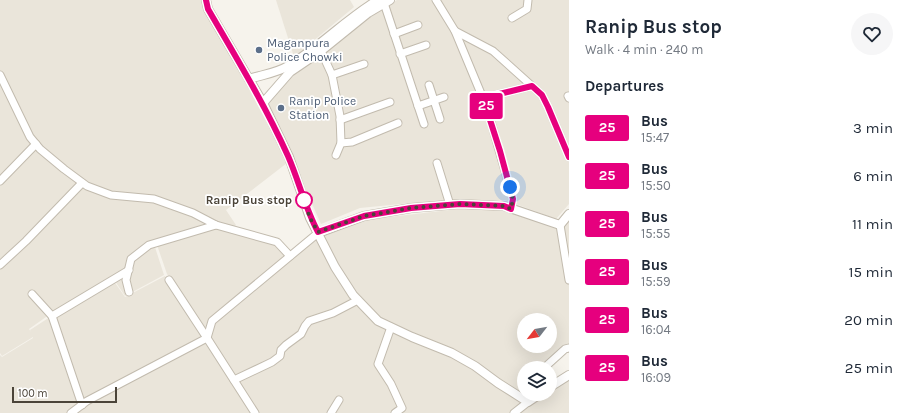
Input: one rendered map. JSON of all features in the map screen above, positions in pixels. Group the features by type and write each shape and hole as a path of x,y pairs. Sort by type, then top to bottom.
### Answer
{"street":[{"path":"206,0 208,9 263,103 288,157 310,218 335,267 353,295 378,321 412,338 452,353 475,366 498,383 517,392"},
{"path":"436,0 455,31 483,98 500,151 513,199 511,209"},
{"path":"512,18 527,9 528,0"},
{"path":"249,79 286,67 318,46 364,8 384,1"},
{"path":"384,1 424,124"},
{"path":"263,103 290,72 322,51 384,1"},
{"path":"394,34 418,25"},
{"path":"455,31 493,51 542,95 569,157"},
{"path":"400,54 426,45"},
{"path":"322,51 332,75 340,120 341,143 336,155"},
{"path":"332,75 364,64"},
{"path":"0,75 30,137 40,149 87,186 110,195 154,199 193,213 216,225 277,242 290,256"},
{"path":"429,85 440,119"},
{"path":"483,98 532,86"},
{"path":"418,106 444,97"},
{"path":"340,120 390,102"},
{"path":"341,143 352,142 398,123"},
{"path":"0,181 36,144"},
{"path":"437,163 450,205"},
{"path":"0,265 26,242 82,182"},
{"path":"71,413 87,401 206,338 212,321 318,232 364,216 411,208 460,204 504,206 560,225"},
{"path":"569,214 560,225 569,280"},
{"path":"129,292 126,280 131,259 149,245 216,225"},
{"path":"52,316 128,270"},
{"path":"169,280 255,413"},
{"path":"32,294 52,316 82,405"},
{"path":"234,380 272,362 280,356 281,350 301,334 304,326 309,321 332,313 358,300"},
{"path":"391,327 378,364 391,384 402,408 395,413"},
{"path":"552,361 565,349 569,348"},
{"path":"557,383 569,375"},
{"path":"331,413 339,400"},
{"path":"514,413 528,402"}],"shaded area":[{"path":"0,0 204,0 261,104 287,163 226,210 236,225 232,228 217,224 153,241 164,275 125,296 113,278 46,317 29,329 31,332 30,330 50,317 113,280 125,297 165,276 251,413 0,413 0,355 2,357 33,337 2,356 0,353"},
{"path":"276,0 350,0 354,7 294,57"},
{"path":"397,0 569,0 569,204 556,219 505,200 411,203 360,208 321,224 267,102 294,75 369,18"},
{"path":"458,209 501,210 563,225 569,218 569,344 557,352 557,313 517,313 517,353 556,353 548,361 517,361 517,393 378,318 355,294 337,265 322,235 364,220"},
{"path":"216,228 276,244 291,260 317,239 374,322 409,340 451,356 517,398 517,401 521,401 529,406 536,401 557,401 557,387 569,379 569,413 258,413 167,274 157,245"}],"bus line":[{"name":"25","path":"206,0 208,9 263,103 288,157 310,218 318,232 364,216 411,208 460,204 504,206 511,209 513,199 500,151 483,98 532,86 542,95 569,157"}],"place":[{"name":"Maganpura Police Chowki","path":"259,50"},
{"name":"Ranip Police Station","path":"281,108"},
{"name":"Ranip Bus stop","path":"304,200"}],"route":[{"path":"304,200 310,218 318,232 364,216 411,208 460,204 504,206 511,209 513,199 510,187"}]}
